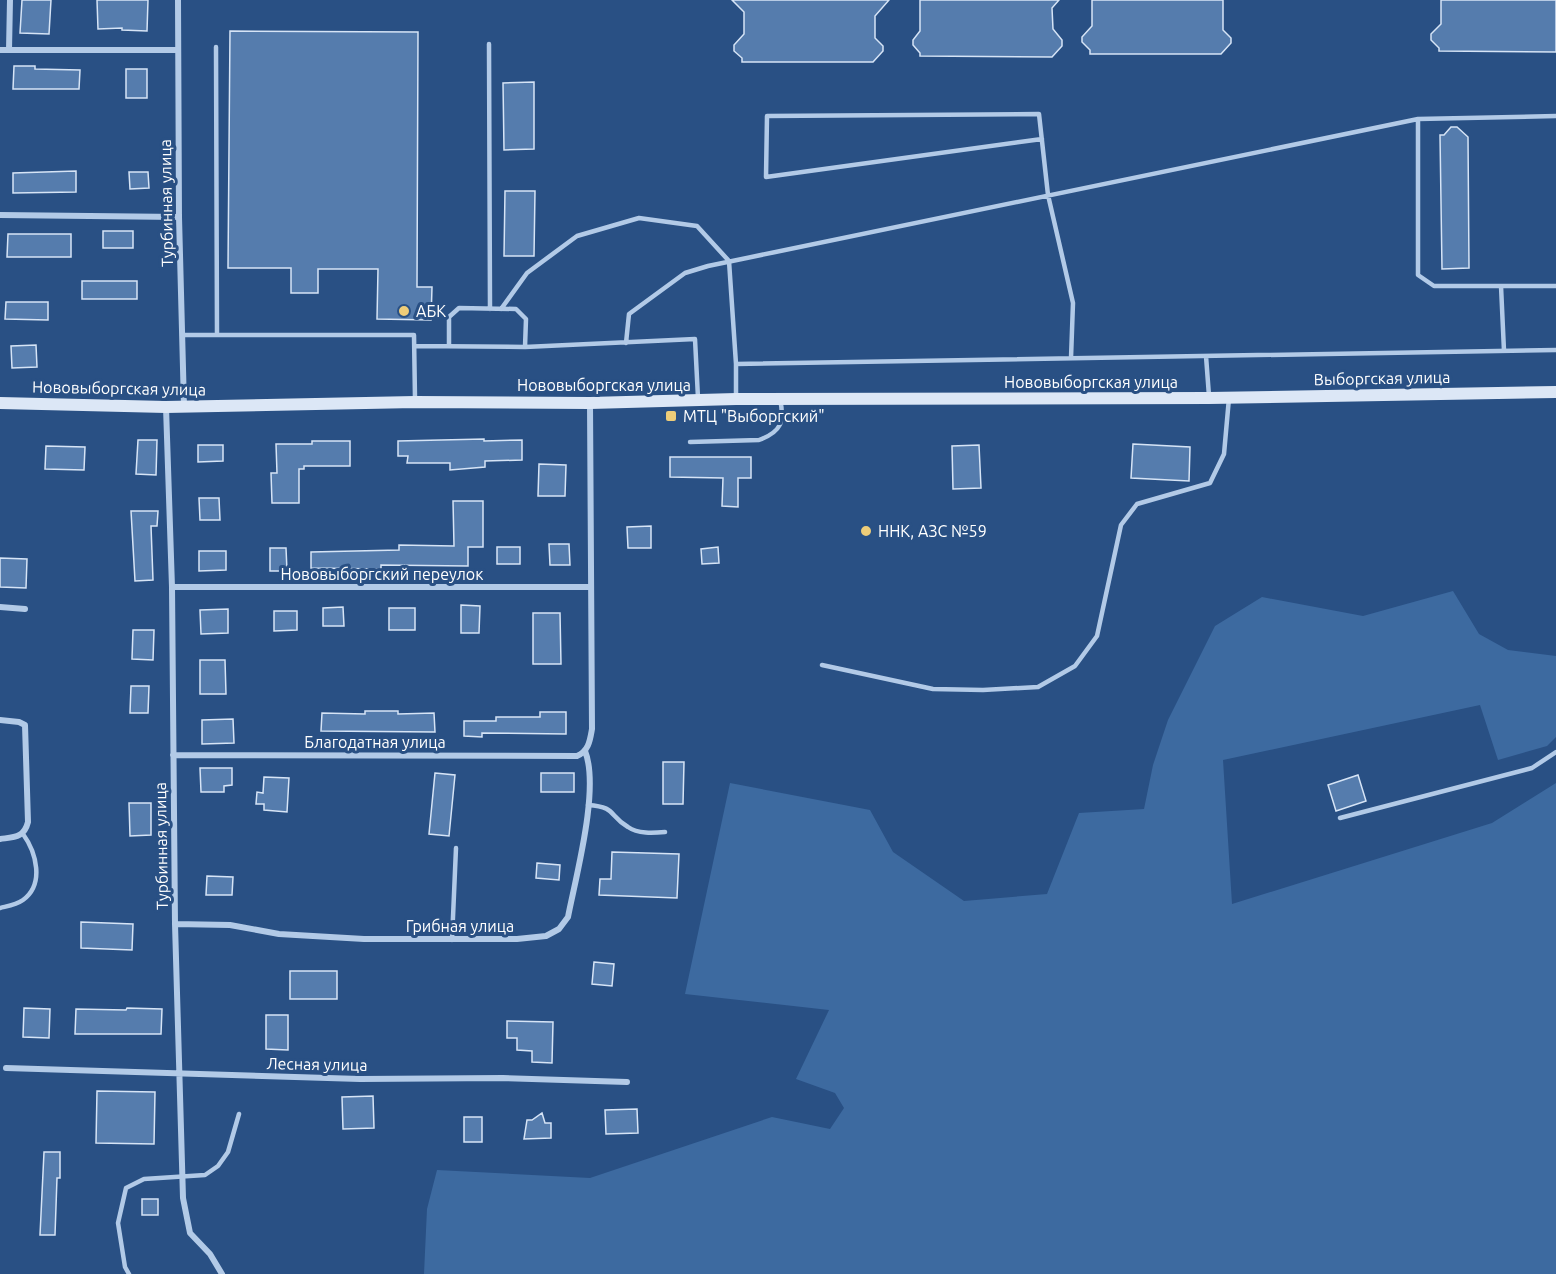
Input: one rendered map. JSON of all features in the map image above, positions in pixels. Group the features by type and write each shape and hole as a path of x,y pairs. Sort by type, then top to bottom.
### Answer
{"street":[{"path":"9,50 10,0"},
{"name":"Турбинная улица","path":"178,0 179,217 184,406"},
{"path":"0,50 177,51"},
{"path":"0,215 179,217"},
{"name":"Выборгская улица","path":"1209,398 1556,392"},
{"name":"Нововыборгская улица","path":"0,403 166,407 415,402 590,403 736,399 1209,398"},
{"path":"585,751 590,742 592,729 590,403"},
{"name":"Турбинная улица","path":"166,407 172,587 175,924 182,1176 190,1233 210,1254 222,1274"},
{"name":"Нововыборгский переулок","path":"172,587 591,587"},
{"path":"0,607 25,609"},
{"path":"0,720 25,725 28,822 23,834 0,840"},
{"name":"Благодатная улица","path":"173,755 578,756 585,751"},
{"name":"Грибная улица","path":"175,924 230,926 279,934 364,939 534,939 546,936 559,929 568,917 588,805 591,772 585,751"},
{"name":"Лесная улица","path":"6,1068 360,1079 503,1078 627,1082"}],"lane":[{"path":"489,44 490,309"},
{"path":"216,47 217,335"},
{"path":"1042,139 766,177 767,116 1040,114 1048,195 1073,303 1071,358"},
{"path":"626,343 629,314 685,273 729,261 1418,119 1556,116"},
{"path":"1418,119 1418,275 1434,286 1556,286"},
{"path":"501,309 527,273 577,236 639,218 697,226 729,261 736,399"},
{"path":"1501,286 1504,351"},
{"path":"449,346 449,317 459,308 516,309 526,319 525,347"},
{"path":"182,335 414,335 415,402"},
{"path":"415,346 525,347 695,339 698,401"},
{"path":"736,364 1556,350"},
{"path":"1206,356 1209,398"},
{"path":"822,665 933,689 983,690 1038,687 1075,666 1097,636 1120,525 1137,504 1210,483 1224,454 1229,398"},
{"path":"690,441 759,440 769,436 777,430 782,421 780,399"},
{"path":"1340,818 1532,768 1556,752"},
{"path":"588,805 603,806 609,809 628,828 638,831 665,832"},
{"path":"0,908 16,904 27,896 36,879 33,852 23,834"},
{"path":"452,940 456,848"},
{"path":"129,1274 125,1267 118,1223 126,1188 144,1179 205,1174 218,1166 228,1152 239,1114"}],"shaded area":[{"path":"1453,591 1479,634 1508,650 1556,656 1556,737 1547,746 1498,760 1480,705 1223,760 1232,904 1492,823 1556,783 1556,1274 424,1274 427,1209 437,1170 590,1178 772,1117 830,1129 844,1108 835,1093 796,1079 829,1010 685,994 730,783 870,810 893,852 964,901 1047,894 1079,813 1144,809 1153,765 1168,720 1215,626 1262,597 1363,616"}],"building":[{"path":"22,0 51,0 49,34 20,33"},
{"path":"97,0 148,0 147,31 122,30 122,28 98,29"},
{"path":"732,0 889,0 875,16 875,38 883,46 883,51 873,62 742,62 742,58 734,51 734,45 744,34 744,12"},
{"path":"920,0 1059,0 1052,8 1053,29 1062,40 1062,46 1052,57 920,56 913,45 913,40 920,31"},
{"path":"1092,0 1223,0 1223,30 1231,38 1231,43 1221,54 1090,54 1090,50 1082,42 1082,37 1092,26"},
{"path":"1441,0 1556,0 1556,52 1439,51 1431,40 1431,34 1441,24"},
{"path":"230,31 418,32 417,287 432,287 431,320 377,319 378,269 318,269 318,293 291,293 291,268 228,268"},
{"path":"14,66 80,70 79,89 13,89"},
{"path":"126,69 147,69 147,98 126,98"},
{"path":"534,82 534,149 504,150 503,83"},
{"path":"1451,127 1457,127 1468,137 1469,268 1442,269 1440,135 1444,135"},
{"path":"76,171 76,192 13,193 13,173"},
{"path":"129,172 148,172 149,188 130,189"},
{"path":"505,191 535,191 534,256 504,256"},
{"path":"103,231 133,231 133,248 103,248"},
{"path":"8,234 71,234 71,257 7,257"},
{"path":"82,281 137,281 137,299 82,299"},
{"path":"6,302 48,302 48,320 5,319"},
{"path":"36,345 37,367 12,368 11,346"},
{"path":"484,439 484,441 522,440 522,460 485,461 485,467 450,470 450,463 407,463 408,456 398,456 398,441"},
{"path":"138,440 157,440 156,475 136,474"},
{"path":"312,441 350,441 350,466 304,466 304,469 299,469 299,503 272,503 271,473 277,473 276,444 312,444"},
{"path":"1133,444 1190,447 1189,481 1131,478"},
{"path":"198,445 223,445 223,461 198,462"},
{"path":"979,445 981,488 953,489 952,446"},
{"path":"46,446 85,447 84,470 45,469"},
{"path":"670,457 751,457 751,478 738,478 738,507 722,506 723,478 670,477"},
{"path":"539,464 566,465 565,496 538,496"},
{"path":"199,498 219,498 220,520 200,520"},
{"path":"453,501 483,501 483,547 468,547 468,566 381,565 381,569 311,568 311,552 399,550 399,545 454,546"},
{"path":"131,511 158,511 157,526 151,526 153,580 135,581"},
{"path":"651,526 651,548 628,548 627,527"},
{"path":"549,544 569,544 570,565 550,565"},
{"path":"497,547 520,547 520,564 497,564"},
{"path":"718,547 719,563 702,564 701,549"},
{"path":"270,548 286,548 287,571 270,571"},
{"path":"199,551 226,551 226,570 199,571"},
{"path":"0,558 27,559 26,588 0,587"},
{"path":"461,605 480,606 479,633 461,633"},
{"path":"343,607 344,626 323,626 323,608"},
{"path":"389,608 415,608 415,630 389,630"},
{"path":"228,609 228,633 201,634 200,610"},
{"path":"274,611 297,611 297,630 274,631"},
{"path":"533,613 560,613 561,664 533,664"},
{"path":"133,630 154,630 153,660 132,659"},
{"path":"200,660 225,660 226,694 200,694"},
{"path":"131,686 149,686 148,713 130,713"},
{"path":"365,711 398,711 398,714 434,713 435,732 321,731 322,713 365,714"},
{"path":"540,712 566,712 566,734 482,733 482,737 464,736 464,721 496,721 496,717 540,717"},
{"path":"233,719 234,743 202,744 202,720"},
{"path":"663,762 684,762 683,804 663,804"},
{"path":"200,768 232,768 232,785 224,786 224,792 201,792"},
{"path":"435,773 455,775 449,836 429,834"},
{"path":"541,773 574,773 574,792 541,792"},
{"path":"1358,775 1366,801 1336,811 1328,785"},
{"path":"264,777 289,778 287,812 264,810 264,804 256,804 257,792 263,793"},
{"path":"129,803 151,803 151,835 130,836"},
{"path":"612,852 679,854 677,898 599,895 600,879 611,879"},
{"path":"537,863 560,865 559,880 536,878"},
{"path":"207,876 233,877 232,895 206,895"},
{"path":"81,922 133,924 132,950 81,948"},
{"path":"594,962 614,964 612,986 592,984"},
{"path":"290,971 337,971 337,999 290,999"},
{"path":"24,1008 50,1009 49,1038 23,1037"},
{"path":"127,1008 162,1009 161,1034 75,1034 76,1009 126,1010"},
{"path":"266,1015 288,1015 288,1050 266,1049"},
{"path":"507,1021 553,1022 552,1063 532,1062 532,1051 517,1050 517,1038 507,1038"},
{"path":"97,1091 155,1092 154,1144 96,1143"},
{"path":"373,1096 374,1128 343,1129 342,1097"},
{"path":"637,1109 638,1133 606,1134 605,1110"},
{"path":"542,1113 545,1123 551,1123 551,1138 524,1139 527,1120 532,1120"},
{"path":"464,1117 482,1117 482,1142 464,1142"},
{"path":"44,1152 60,1152 55,1235 40,1235"},
{"path":"142,1199 158,1199 158,1215 142,1215"}],"place":[{"name":"АБК","path":"404,311"},
{"name":"МТЦ \"Выборгский\"","path":"671,416"},
{"name":"ННК, АЗС №59","path":"866,531"}]}
